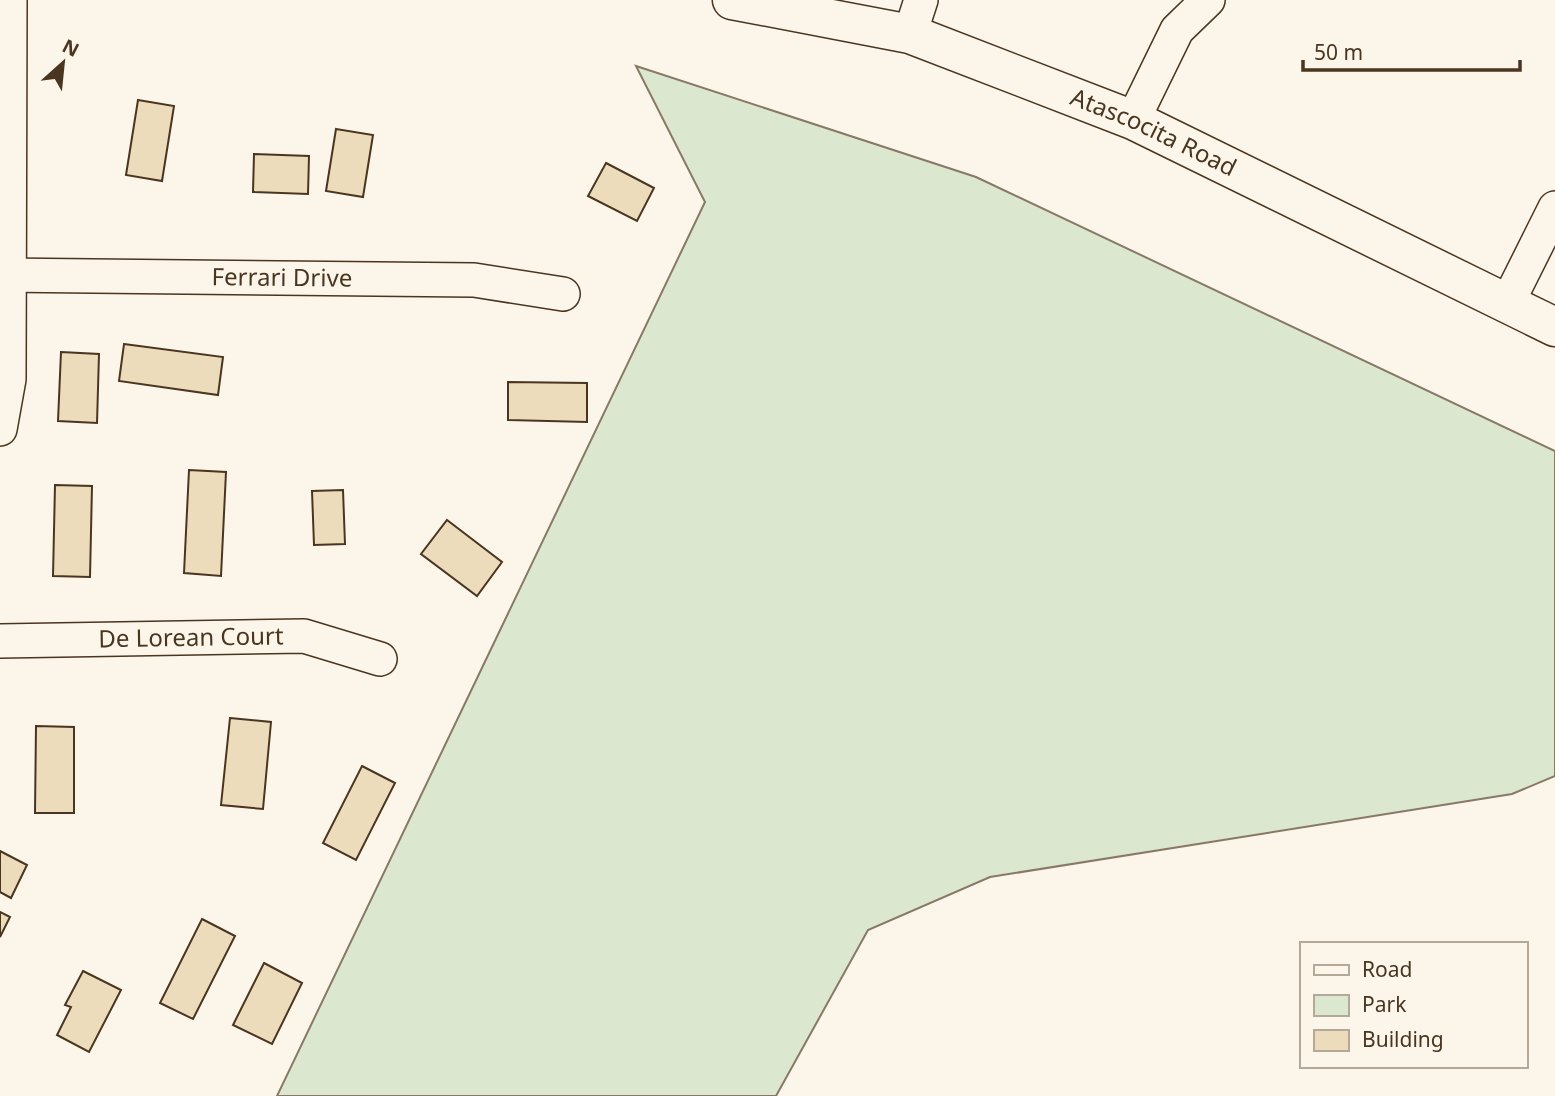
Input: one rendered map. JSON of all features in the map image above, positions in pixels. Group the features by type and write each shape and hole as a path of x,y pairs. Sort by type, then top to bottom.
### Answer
{"main road":[{"name":"Atascocita Road","path":"732,0 916,17 1555,327"}],"street":[{"path":"0,429 9,379 6,275 10,0"},
{"path":"1133,120 1177,30 1208,0"},
{"path":"1507,304 1555,208"},
{"name":"Ferrari Drive","path":"6,275 474,280 563,294"},
{"name":"De Lorean Court","path":"0,641 304,636 380,659"}],"green space":[{"path":"636,66 976,177 1555,451 1555,776 1512,794 990,877 868,930 776,1096 277,1096 705,202"}],"building":[{"path":"138,100 174,106 162,181 126,175"},
{"path":"336,129 373,135 363,197 326,191"},
{"path":"254,154 309,156 308,194 253,192"},
{"path":"606,163 654,188 637,221 588,196"},
{"path":"124,344 223,357 218,395 119,381"},
{"path":"61,352 99,354 97,423 58,421"},
{"path":"508,382 587,383 587,422 508,420"},
{"path":"189,470 226,472 221,576 184,573"},
{"path":"55,485 92,486 90,577 53,576"},
{"path":"343,490 345,544 314,545 312,491"},
{"path":"447,520 502,562 477,596 421,554"},
{"path":"230,718 271,722 263,809 221,805"},
{"path":"36,726 74,727 74,813 35,813"},
{"path":"362,766 395,783 356,860 323,843"},
{"path":"0,851 27,865 11,898 0,892"},
{"path":"0,912 10,917 0,937"},
{"path":"202,919 235,936 193,1019 160,1003"},
{"path":"264,963 302,983 272,1044 233,1025"},
{"path":"83,971 121,990 89,1052 57,1035 71,1007 65,1005"}]}
